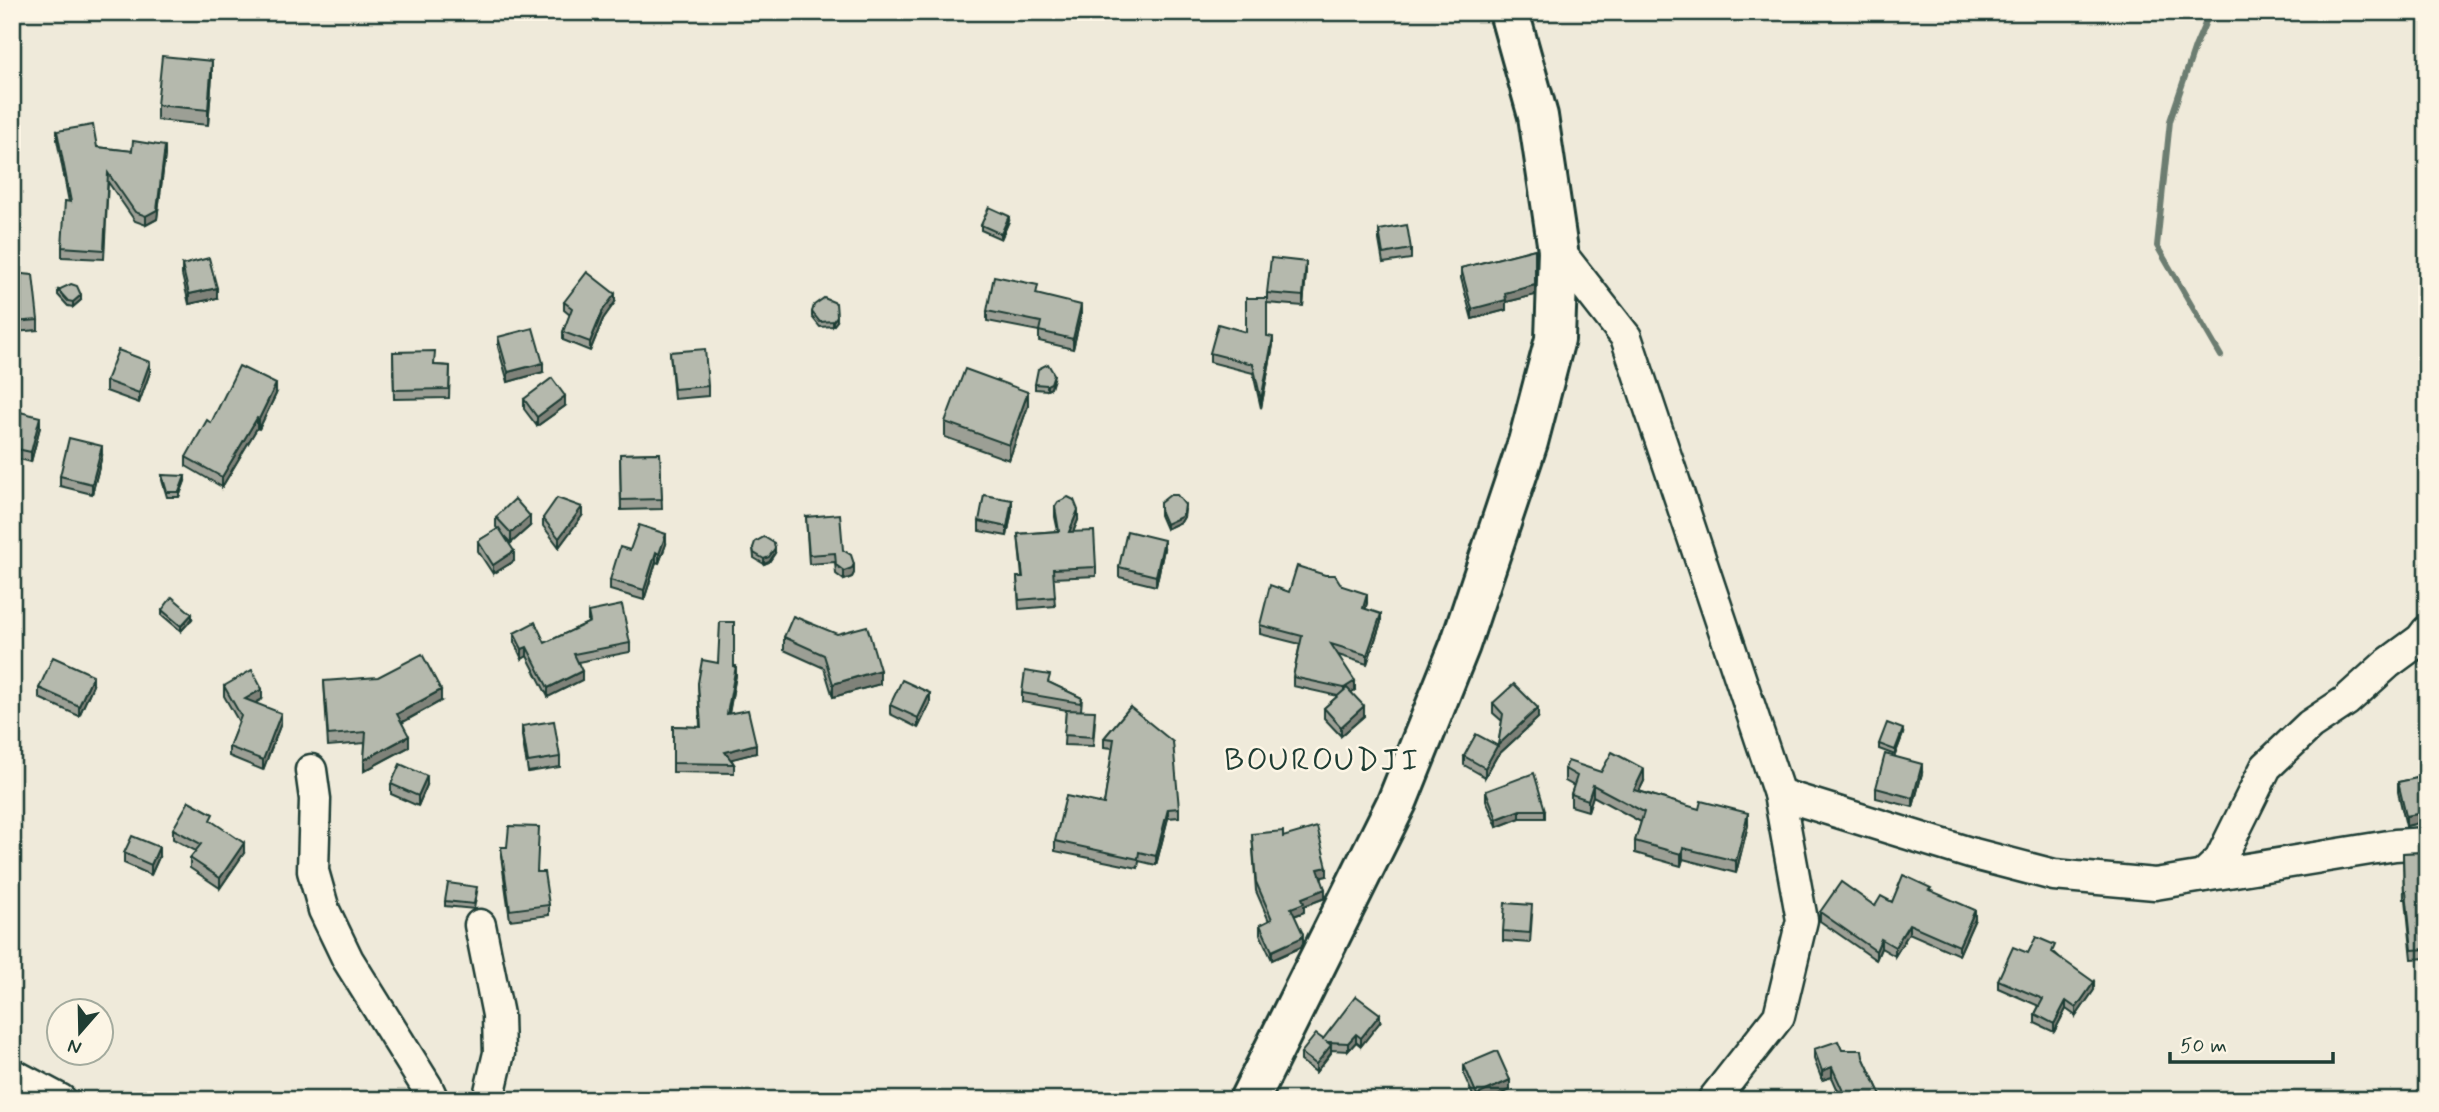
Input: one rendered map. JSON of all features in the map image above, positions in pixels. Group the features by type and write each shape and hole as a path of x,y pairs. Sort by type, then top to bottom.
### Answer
{"highway":[{"path":"1249,1100 1397,802 1460,645 1528,442 1555,339 1558,250 1538,116 1509,12"}],"street":[{"path":"1558,250 1626,337 1779,794 1801,920 1779,1016 1713,1100"},
{"path":"2203,876 2220,860 2266,767 2310,725 2346,701 2387,664 2421,639 2427,631"},
{"path":"311,770 315,799 313,871 324,910 348,960 433,1100"},
{"path":"1779,794 1970,853 2054,875 2155,884 2427,842"},
{"path":"480,925 498,1015 499,1053 488,1100"},
{"path":"12,1074 61,1100"}],"building":[{"path":"162,56 212,61 208,110 157,105"},
{"path":"93,125 97,147 132,151 133,141 165,146 157,210 146,216 135,212 108,173 104,250 62,247 65,201 71,202 57,131"},
{"path":"989,207 1009,216 1001,234 981,225"},
{"path":"1407,225 1411,249 1383,254 1379,230"},
{"path":"1535,249 1535,285 1505,293 1506,300 1472,309 1461,268"},
{"path":"209,258 217,288 189,294 182,265"},
{"path":"1271,258 1306,262 1303,296 1267,293"},
{"path":"587,272 615,294 603,310 590,342 563,332 572,308 564,302"},
{"path":"12,273 33,275 38,320 14,322"},
{"path":"994,276 1038,285 1036,294 1081,305 1073,339 1039,331 1041,322 987,311"},
{"path":"71,284 77,286 81,295 73,302 68,301 58,290"},
{"path":"824,298 836,303 837,316 833,321 820,322 812,312 814,305"},
{"path":"1246,298 1267,298 1267,336 1273,337 1261,400 1253,364 1210,353 1218,324 1246,332"},
{"path":"533,328 543,363 508,372 498,337"},
{"path":"705,349 708,386 674,389 670,352"},
{"path":"118,350 150,362 139,393 106,381"},
{"path":"435,351 434,365 450,366 449,389 394,390 393,352"},
{"path":"1048,364 1054,374 1051,383 1035,384 1038,369"},
{"path":"239,366 276,384 259,419 257,418 222,477 186,457 207,420 211,423"},
{"path":"965,369 1028,392 1009,445 945,422"},
{"path":"552,378 565,396 537,417 524,399"},
{"path":"12,410 40,417 31,452 12,448"},
{"path":"69,438 102,446 92,484 60,476"},
{"path":"660,453 662,499 621,500 620,454"},
{"path":"162,475 185,476 179,492 167,492"},
{"path":"984,495 1012,500 1007,527 979,521"},
{"path":"1170,495 1177,495 1185,505 1181,517 1166,524 1160,503"},
{"path":"1068,497 1074,500 1078,510 1069,532 1094,531 1096,567 1053,569 1055,597 1019,600 1017,577 1023,577 1018,534 1059,531 1055,507 1058,502"},
{"path":"557,498 582,507 559,538 543,518"},
{"path":"515,499 530,516 511,533 496,517"},
{"path":"840,514 843,550 851,555 854,564 852,568 844,571 836,565 835,553 809,555 806,517"},
{"path":"639,525 666,534 659,554 656,552 644,590 610,580 620,547 630,550"},
{"path":"499,528 514,551 493,565 478,541"},
{"path":"1127,531 1164,540 1156,576 1119,567"},
{"path":"764,537 774,543 775,548 769,557 764,559 754,553 753,548 755,542"},
{"path":"1297,566 1325,575 1335,575 1342,586 1367,594 1363,608 1381,614 1367,655 1331,644 1355,681 1344,688 1293,677 1302,636 1260,625 1270,585 1289,592"},
{"path":"172,597 192,614 181,626 162,610"},
{"path":"622,605 630,643 574,654 582,671 548,688 527,647 522,649 514,633 535,622 545,643 590,622 588,612"},
{"path":"793,616 837,634 867,626 880,670 833,684 824,655 784,637"},
{"path":"720,622 734,622 736,666 727,714 748,710 756,744 725,752 734,764 673,763 673,726 701,727 698,683 702,660 718,663"},
{"path":"422,654 441,690 397,714 409,736 364,760 366,732 328,735 324,681 378,677"},
{"path":"53,657 93,675 79,706 39,688"},
{"path":"252,670 262,689 245,699 281,713 263,760 229,747 241,716 224,686"},
{"path":"1025,671 1050,675 1048,682 1082,698 1080,703 1022,693"},
{"path":"902,680 930,693 918,718 890,705"},
{"path":"1514,684 1538,708 1498,745 1503,714 1493,703"},
{"path":"1347,688 1364,706 1341,727 1324,708"},
{"path":"1130,707 1173,742 1179,808 1168,809 1156,856 1139,852 1138,859 1055,841 1066,796 1104,804 1114,739 1104,738"},
{"path":"1066,710 1095,711 1093,737 1064,735"},
{"path":"554,721 560,757 528,762 522,726"},
{"path":"1887,723 1903,729 1895,750 1879,744"},
{"path":"1476,734 1497,746 1485,768 1464,756"},
{"path":"1612,752 1644,769 1634,790 1699,809 1701,801 1748,813 1736,861 1683,848 1681,854 1635,841 1644,812 1593,785 1588,800 1571,794 1577,776 1565,769 1568,761 1601,772"},
{"path":"1885,754 1922,764 1913,798 1876,788"},
{"path":"400,764 427,776 418,796 391,784"},
{"path":"1534,773 1545,810 1520,810 1497,819 1486,791"},
{"path":"2427,776 2427,812 2406,816 2398,782"},
{"path":"189,801 213,814 210,820 244,843 220,878 190,858 201,844 173,829"},
{"path":"509,826 539,827 537,872 544,872 549,905 510,910 501,847 507,847"},
{"path":"1317,827 1327,867 1318,869 1325,889 1302,898 1304,903 1291,908 1303,934 1301,938 1272,951 1260,925 1272,919 1256,882 1252,834 1283,831 1283,837"},
{"path":"132,836 159,847 151,865 124,853"},
{"path":"2427,852 2427,949 2412,950 2404,891 2403,853"},
{"path":"1903,875 1931,888 1929,890 1975,910 1959,946 1909,924 1895,947 1881,939 1876,951 1820,912 1841,882 1875,906 1881,896 1892,902"},
{"path":"448,883 477,887 474,904 445,901"},
{"path":"1505,903 1532,905 1530,933 1503,931"},
{"path":"2036,937 2055,945 2052,952 2094,982 2076,1008 2066,1001 2054,1024 2035,1014 2043,999 1998,980 2013,947 2028,953"},
{"path":"1356,996 1380,1014 1361,1038 1356,1034 1348,1043 1327,1042 1331,1045 1316,1064 1301,1053 1316,1034 1323,1039"},
{"path":"1838,1041 1842,1050 1862,1050 1883,1100 1847,1100 1832,1067 1822,1071 1814,1049"},
{"path":"1497,1051 1510,1080 1477,1095 1464,1065"}],"waterway":[{"path":"2210,12 2170,121 2157,246 2221,356"}],"district":[{"name":"BOUROUDJI","path":"1322,759"}]}
